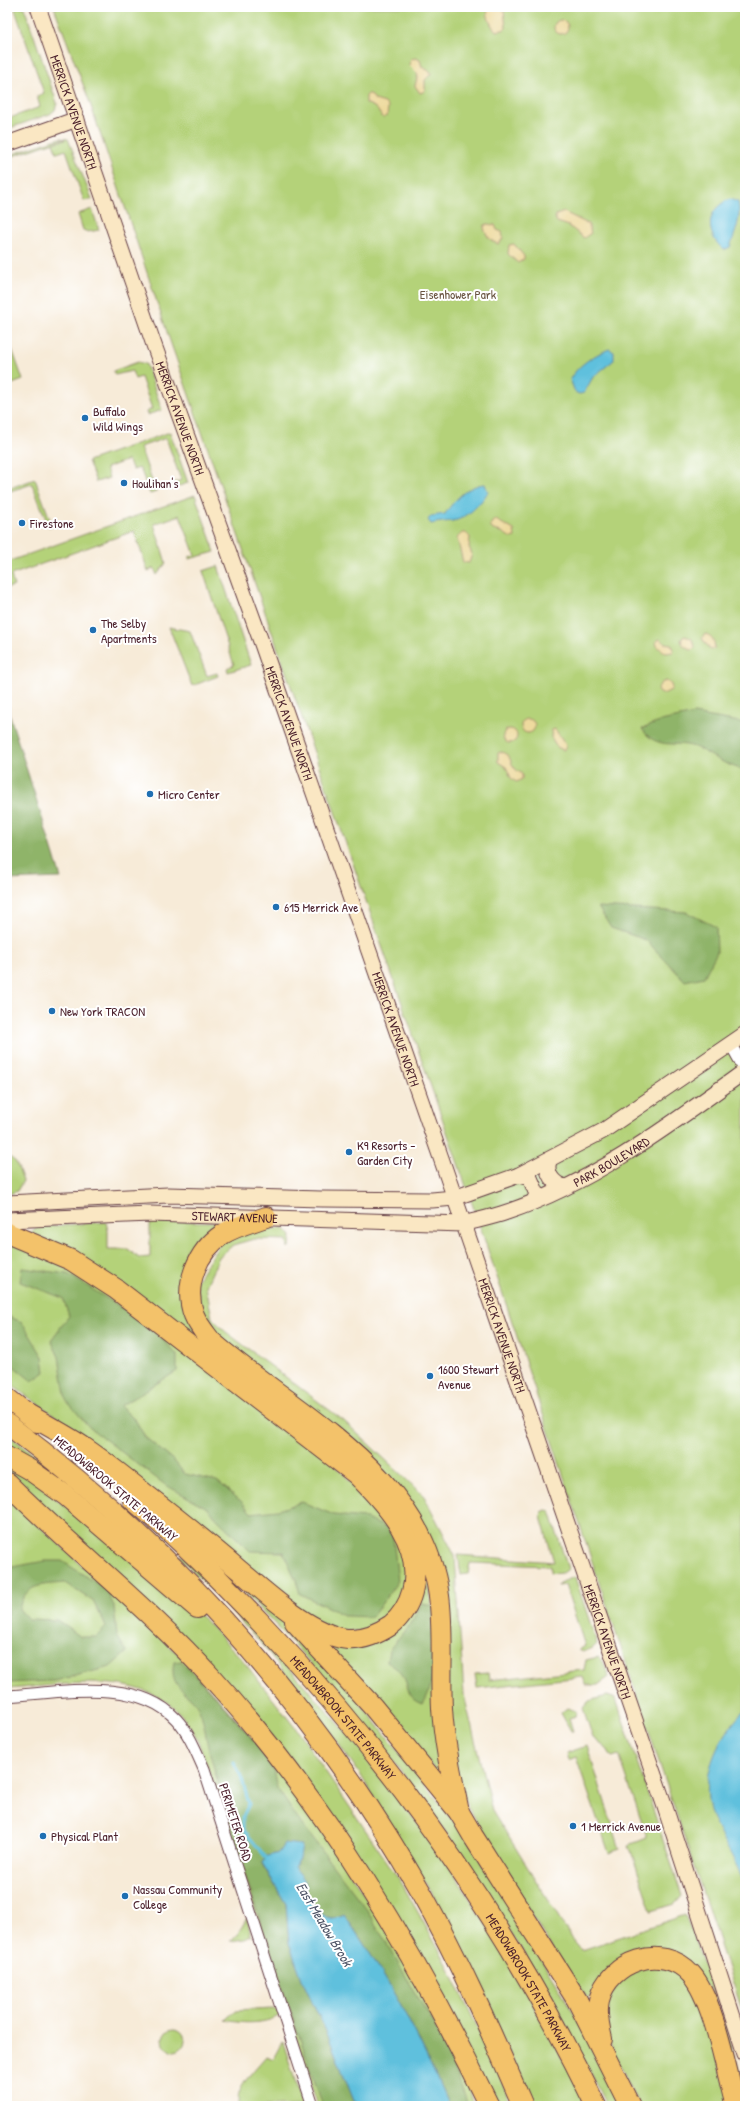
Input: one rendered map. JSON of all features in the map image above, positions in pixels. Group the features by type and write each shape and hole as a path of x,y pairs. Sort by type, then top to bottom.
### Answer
{"highway":[{"path":"266,1216 226,1232 211,1244 201,1256 192,1278 190,1297 194,1314 199,1326 220,1349 343,1444 373,1470 391,1490 414,1522 427,1550 439,1596 443,1730 459,1812"},
{"path":"7,1233 71,1260 116,1289 356,1474 379,1497 392,1514 410,1547 415,1570 414,1586 404,1610 393,1623 381,1632 356,1639 326,1634 272,1599 149,1497 96,1457 26,1413"},
{"name":"MEADOWBROOK STATE PARKWAY","path":"7,1398 141,1507 188,1549 300,1664 348,1720 395,1778 456,1862 540,1997 596,2106"},
{"name":"MEADOWBROOK STATE PARKWAY","path":"7,1424 84,1485 160,1553 223,1618 267,1668 310,1722 350,1778 388,1836 419,1889 467,1981 523,2106"},
{"path":"7,1456 30,1470 65,1495 173,1586 226,1637 267,1668"},
{"path":"7,1483 182,1646 244,1713 288,1768 327,1824 377,1902 416,1967 489,2106"},
{"path":"272,1599 373,1706 459,1812 577,2000 630,2106"},
{"path":"606,2059 598,2023 598,2002 602,1991 613,1975 625,1965 645,1959 664,1960 688,1972 703,1990 736,2106"},
{"path":"477,2082 483,2106"}],"main road":[{"name":"MERRICK AVENUE NORTH","path":"38,7 154,344 262,644 664,1804 745,2054"},
{"path":"7,144 77,119"},
{"path":"454,1198 519,1175 604,1131 745,1034"},
{"name":"PARK BOULEVARD","path":"463,1224 507,1212 565,1187 651,1136 745,1070"},
{"path":"549,1160 547,1169 550,1177 555,1183 565,1187"},
{"path":"519,1175 530,1178 537,1194 534,1201"},
{"path":"150,1214 168,1195"},
{"name":"STEWART AVENUE","path":"7,1203 168,1195 321,1200 432,1200 454,1198"},
{"path":"211,1196 226,1215"},
{"path":"34,1218 46,1201"},
{"path":"29,1202 34,1218"},
{"name":"STEWART AVENUE","path":"7,1220 150,1214 266,1216 463,1224"}],"street":[{"name":"PARK BOULEVARD","path":"730,1043 745,1070"},
{"name":"PERIMETER ROAD","path":"7,1696 89,1691 125,1692 140,1696 162,1707 176,1718 190,1738 204,1769 313,2106"}],"green space":[{"path":"14,7 24,7 57,103 55,110 50,114 7,129 7,119 40,107 37,96 44,93"},
{"name":"Eisenhower Park","path":"54,7 745,7 745,2019 483,1235 169,338 90,103"},
{"path":"60,138 68,139 92,199 84,201 66,150 57,153 53,143 65,140 63,139 7,158 7,156"},
{"path":"92,209 99,230 88,232 83,230 78,214"},
{"path":"7,335 23,380 7,386"},
{"path":"138,362 146,364 162,410 147,415 146,412 152,409 141,377 135,379 132,371 115,375 113,371"},
{"path":"170,432 188,483 176,487 174,483 181,480 166,438 140,447 156,492 150,494 140,468 133,470 128,460 106,468 109,478 96,482 88,461"},
{"path":"35,479 52,525 49,527 32,484 7,492 7,489"},
{"path":"195,495 215,552 189,559 189,557 195,555 180,515 154,524 166,563 157,575 154,568 148,571 134,531 11,575 14,586 7,588 7,562"},
{"path":"218,566 251,665 228,672 227,668 234,665 203,571"},
{"path":"169,627 190,631 207,676 217,673 218,676 192,686"},
{"path":"9,707 9,713 61,878 7,880 7,709"},
{"path":"694,714 745,723 745,770 725,763 697,748 682,744 661,743 648,736 642,729 661,721"},
{"path":"598,907 686,912 716,927 717,952 704,977 685,981 646,940 611,928"},
{"path":"7,1155 16,1162 23,1181 17,1191 7,1195"},
{"path":"150,1221 227,1222 193,1258 199,1335 194,1339 31,1233 36,1227 106,1222 108,1231 108,1249 128,1249 139,1258 150,1257"},
{"path":"256,1228 285,1229 291,1236 290,1246 288,1248 287,1240 254,1239 233,1245 219,1257 206,1286 212,1318 226,1332 344,1421 424,1496 455,1556 464,1695 492,1810 571,1937 582,1950 685,1915 713,1989 745,2088 745,2106 711,1989 649,1951 588,1999 561,1964 468,1808 456,1770 435,1555 204,1324 196,1282 221,1242"},
{"path":"7,1239 80,1270 329,1459 396,1529 409,1579 401,1605 385,1622 364,1631 338,1631 310,1619 78,1432 7,1382"},
{"path":"22,1268 68,1274 149,1325 177,1355 177,1371 120,1406 136,1421 145,1437 174,1461 185,1474 217,1481 242,1502 251,1513 278,1510 302,1502 334,1515 364,1518 392,1530 398,1581 372,1617 346,1616 300,1594 296,1580 283,1552 250,1551 216,1518 209,1509 164,1484 90,1428 66,1400 59,1357 51,1340 69,1316 63,1298 20,1282"},
{"path":"7,1316 22,1322 43,1357 45,1372 32,1381 7,1361"},
{"path":"7,1434 59,1473 52,1476 7,1447"},
{"path":"7,1462 19,1469 196,1611 241,1658 300,1734 401,1882 448,1966 492,2058 512,2106 495,2106 325,1808 33,1498 7,1469"},
{"path":"7,1496 180,1656 283,1772 394,1940 469,2087 474,2106 318,2106 211,1776 194,1733 178,1711 158,1697 135,1688 110,1684 84,1683 7,1689"},
{"path":"546,1510 550,1511 568,1569 566,1571 560,1573 550,1573 550,1566 470,1563 468,1574 461,1575 458,1555 554,1562 541,1517 542,1512"},
{"path":"179,1556 183,1556 223,1594 363,1751 446,1861 518,1974 588,2106 532,2106 509,2052 440,1907 360,1774 328,1729 263,1645"},
{"path":"210,1558 267,1602 340,1677 467,1838 587,2034 622,2106 607,2106 560,2016 526,1958 491,1900 428,1807 377,1741 324,1678 268,1617"},
{"path":"45,1561 62,1561 106,1589 114,1606 117,1636 127,1652 110,1667 55,1681 7,1683 7,1568","holes":["65,1583 94,1602 106,1627 96,1637 81,1637 57,1620 28,1619 19,1609 25,1594 36,1587 49,1584"]},
{"path":"428,1568 448,1785 320,1635 369,1642"},
{"path":"575,1577 597,1644 593,1648 583,1652 579,1650 585,1646 565,1585 558,1586 559,1583"},
{"path":"422,1604 434,1606 435,1630 431,1683 428,1695 423,1704 413,1698 402,1674 387,1662 389,1650 410,1624"},
{"path":"598,1657 603,1661 609,1677 598,1685 586,1685 583,1677 477,1688 475,1674 488,1673 489,1680 584,1670 586,1660"},
{"path":"181,1661 222,1704 271,1761 277,1788 297,1818 367,1910 443,2040 468,2106 449,2106 402,2008 360,1938 344,1915 338,1918 332,1918 327,1917 317,1910 306,1895 294,1867 300,1859 279,1853 267,1856 262,1864 286,1904 289,1943 303,1982 327,2033 356,2106 323,2106 233,1837 208,1746 202,1716 198,1707 181,1689 174,1678 174,1662"},
{"path":"607,1696 616,1699 682,1896 675,1904 651,1911 629,1845 647,1838 619,1755 612,1757 607,1749 593,1738 583,1708 589,1701"},
{"path":"567,1708 576,1711 576,1716 569,1718 573,1731 571,1731 561,1713"},
{"path":"587,1746 620,1849 609,1853 576,1757 568,1760 566,1753"},
{"path":"247,1918 251,1936 245,1939 230,1941 237,1935"},
{"path":"641,1964 676,1968 700,1995 731,2106 639,2106 606,2035 603,2002 611,1984"},
{"path":"273,2009 283,2013 263,2022 247,2023 225,2020 235,2011"},
{"path":"174,2029 178,2030 184,2036 184,2044 178,2050 174,2051 170,2050 164,2044 163,2040 164,2036 170,2030"},
{"path":"283,2042 303,2106 240,2106 238,2100 239,2094 246,2080 266,2056 274,2059"}],"sand":[{"path":"488,7 501,7 504,10 506,28 496,31 494,29 488,17"},
{"path":"561,20 566,22 568,27 566,32 561,34 556,32 554,27 556,22"},
{"path":"416,58 420,60 422,67 431,72 425,80 425,91 420,93 415,86 418,74 409,65 411,59"},
{"path":"371,94 375,100 385,103 388,107 387,116 383,118 376,108 366,103 366,96"},
{"path":"564,212 588,224 591,233 584,238 569,226 557,222 555,218 556,215"},
{"path":"487,224 495,225 497,230 502,232 503,238 499,244 494,242 487,235 484,226"},
{"path":"514,244 524,256 524,259 518,263 508,254 509,245"},
{"path":"496,520 514,530 515,537 511,538 502,532 493,530 490,526 492,522"},
{"path":"462,533 466,533 470,537 469,547 472,554 469,563 463,562 457,538"},
{"path":"705,634 713,639 714,649 710,650 702,638"},
{"path":"684,636 691,638 695,646 694,649 691,650 683,645 681,640"},
{"path":"660,639 664,643 671,644 674,649 673,652 666,653 657,646 656,641"},
{"path":"666,681 670,683 672,687 671,690 663,694 659,693 657,690 661,683"},
{"path":"525,719 531,719 535,723 535,729 531,733 525,733 521,729 521,723"},
{"path":"510,729 515,731 517,736 515,741 510,743 505,741 503,736 505,731"},
{"path":"555,729 566,745 566,748 563,750 557,747 551,737 552,730"},
{"path":"501,752 507,754 512,765 522,774 522,779 516,782 511,778 506,767 498,762 498,753"}],"water":[{"path":"730,199 738,202 739,219 730,247 724,250 713,236 710,222 716,209 722,203"},
{"path":"609,349 614,352 614,360 593,377 584,393 579,394 575,392 570,379 573,374 587,361"},
{"path":"485,484 488,492 482,501 468,514 458,520 453,521 431,524 428,520 431,516 445,514 457,499 467,490"},
{"path":"745,1710 745,1887 735,1862 715,1824 707,1793 708,1778 717,1748 734,1722"},
{"path":"284,1843 302,1845 300,1859 294,1867 304,1880 306,1885 306,1893 309,1900 317,1910 327,1917 338,1918 344,1915 360,1938 402,2008 449,2106 356,2106 327,2033 303,1982 289,1943 286,1904 262,1863 267,1856 279,1853"}],"waterway":[{"name":"East Meadow Brook","path":"234,1762 241,1776 249,1804 243,1816 243,1829 268,1860"}],"place":[{"name":"Buffalo Wild Wings","path":"85,418"},
{"name":"Houlihan's","path":"124,483"},
{"name":"Firestone","path":"22,523"},
{"name":"The Selby Apartments","path":"93,630"},
{"name":"Micro Center","path":"150,794"},
{"name":"615 Merrick Ave","path":"276,907"},
{"name":"New York TRACON","path":"52,1011"},
{"name":"K9 Resorts - Garden City","path":"349,1152"},
{"name":"1600 Stewart Avenue","path":"430,1376"},
{"name":"1 Merrick Avenue","path":"573,1826"},
{"name":"Physical Plant","path":"43,1836"},
{"name":"Nassau Community College","path":"125,1896"}]}
